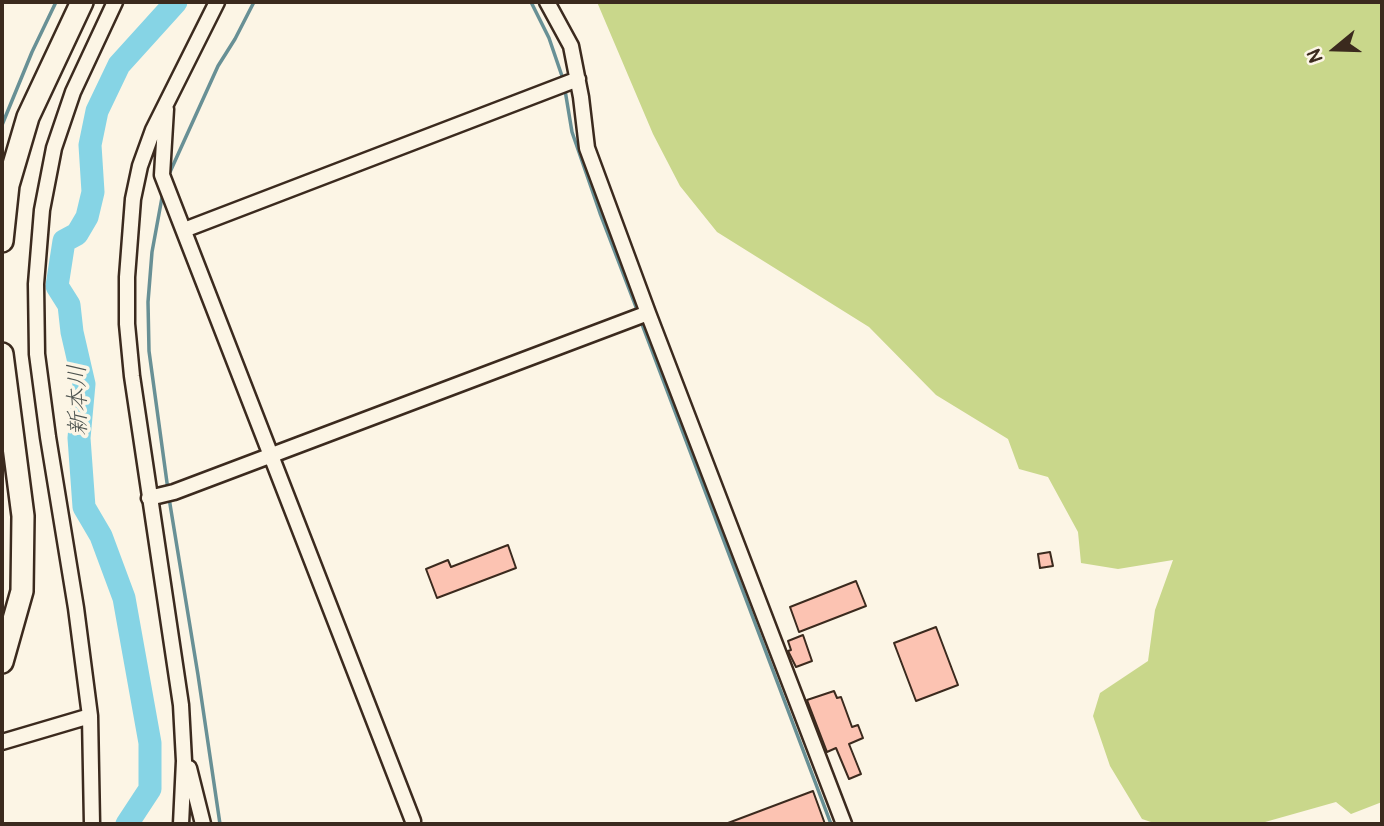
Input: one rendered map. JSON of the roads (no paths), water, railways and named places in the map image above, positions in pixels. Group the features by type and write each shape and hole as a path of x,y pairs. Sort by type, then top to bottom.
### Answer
{"street":[{"path":"2,240 8,185 28,117 82,2"},
{"path":"92,824 90,716 37,354 36,284 42,210 54,148 73,92 115,2"},
{"path":"181,824 184,761 181,705 132,376 127,324 127,277 133,199 140,166 153,130 217,2"},
{"path":"547,2 571,46 579,79 587,148 844,824"},
{"path":"184,230 579,79"},
{"path":"167,101 162,175 412,821"},
{"path":"149,498 174,492 648,313"},
{"path":"2,354 23,516 22,591 2,662"},
{"path":"2,742 90,716"},
{"path":"184,761 189,767 203,824"}],"waterway":[{"path":"2,125 56,2"},
{"name":"新本川","path":"127,824 150,789 150,743 124,598 101,536 84,507 79,438 84,384 69,305 57,286 64,241 77,234 87,217 93,192 90,145 97,111 119,65 176,2"},
{"path":"170,172 218,66 254,2"},
{"path":"531,2 549,38 563,79"},
{"path":"565,90 572,132 638,312"},
{"path":"163,192 152,252 148,302 149,351 168,490"},
{"path":"640,319 831,824"},
{"path":"169,498 220,824"}]}
